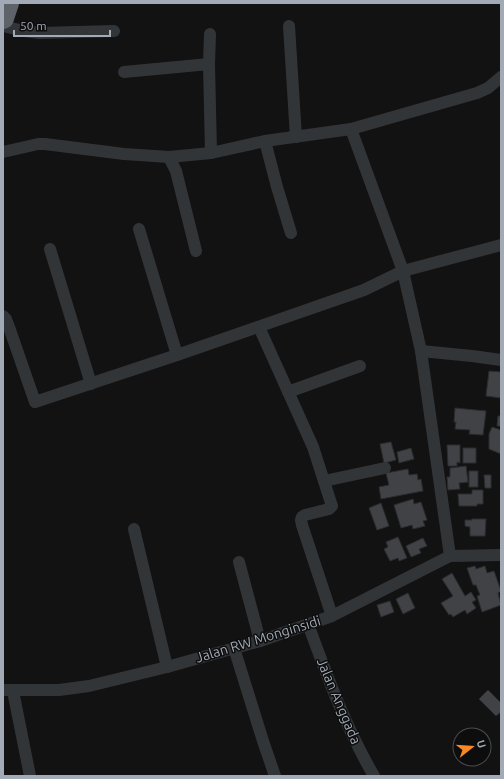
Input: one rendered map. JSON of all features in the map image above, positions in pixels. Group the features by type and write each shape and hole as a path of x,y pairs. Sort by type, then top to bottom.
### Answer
{"highway":[{"path":"3,18 8,3"}],"street":[{"path":"3,26 40,33 114,31"},
{"path":"289,26 296,137"},
{"path":"210,34 209,64 211,153"},
{"path":"124,72 209,64"},
{"path":"3,152 38,144 45,144 124,154 169,157 211,153 265,141 351,129 477,93 488,88 501,77"},
{"path":"351,129 403,271 421,351 450,556"},
{"path":"265,141 291,233"},
{"path":"169,157 176,171 196,251"},
{"path":"139,229 177,355"},
{"path":"3,316 9,327 35,402 177,355 364,290 403,271 501,245"},
{"path":"50,249 91,384"},
{"path":"259,327 313,447 331,502 331,507 329,509 305,515 301,520 332,616"},
{"path":"421,351 501,360"},
{"path":"288,392 360,366"},
{"path":"324,480 385,468"},
{"path":"134,529 167,667"},
{"name":"Jalan RW Monginsidi","path":"8,690 59,690 89,686 167,667 260,641 332,616 450,556 501,555"},
{"path":"239,562 260,641"},
{"name":"Jalan Anggada","path":"308,624 352,734 363,758 374,776"},
{"path":"234,648 275,776"},
{"path":"8,690 30,776"}],"building":[{"path":"489,371 501,372 501,398 486,396"},
{"path":"455,408 486,411 483,435 469,434 470,430 455,429"},
{"path":"498,416 501,416 501,426 497,426"},
{"path":"492,427 501,430 501,454 489,449 489,434"},
{"path":"391,442 396,460 384,463 380,444"},
{"path":"447,445 460,445 460,463 457,462 457,466 448,466"},
{"path":"411,448 414,459 399,463 397,452"},
{"path":"463,448 476,448 476,463 463,463"},
{"path":"466,466 468,482 459,483 460,489 448,490 447,477 450,477 450,468"},
{"path":"408,469 409,475 417,474 418,480 421,479 423,491 381,499 379,487 389,485 386,473"},
{"path":"469,471 478,471 478,487 469,487"},
{"path":"484,475 491,475 491,488 485,488"},
{"path":"472,490 483,490 483,504 477,504 477,506 459,506 458,494 472,494"},
{"path":"413,499 414,504 421,502 427,520 423,521 425,526 413,529 412,525 401,528 394,505"},
{"path":"381,503 389,526 377,530 369,508"},
{"path":"486,519 485,536 470,536 470,527 465,526 465,520"},
{"path":"398,537 407,558 399,561 398,558 390,561 384,549 388,547 386,542"},
{"path":"423,538 427,546 419,549 421,553 411,557 406,546"},
{"path":"475,566 476,569 485,566 487,573 494,571 501,591 498,593 501,605 482,612 477,596 480,595 476,585 473,585 467,568"},
{"path":"452,573 465,596 471,592 476,600 472,602 476,608 467,614 465,610 453,617 451,614 449,615 441,603 453,596 442,579"},
{"path":"408,593 415,608 403,614 396,599"},
{"path":"390,601 394,612 381,617 377,605"},
{"path":"488,690 501,703 501,712 496,716 479,699"}]}
